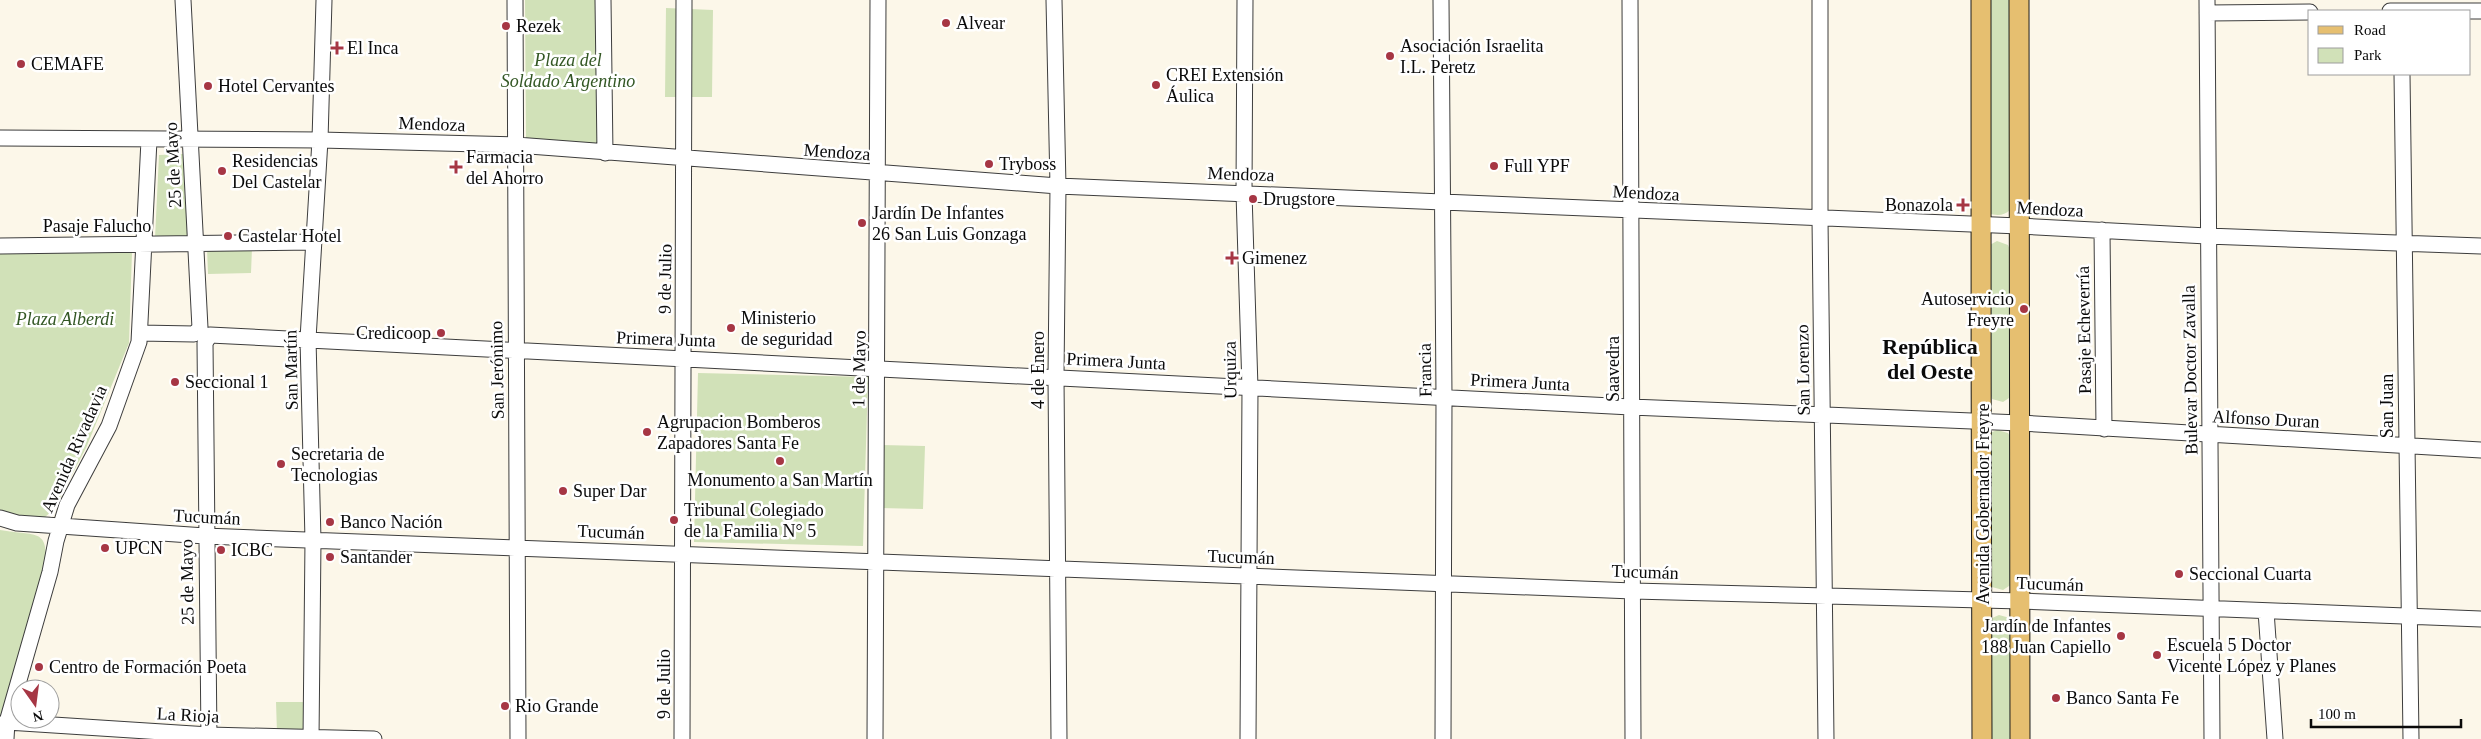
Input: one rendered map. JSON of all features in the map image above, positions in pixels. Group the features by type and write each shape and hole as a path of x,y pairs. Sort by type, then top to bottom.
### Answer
{"main road":[{"name":"Avenida Gobernador Freyre","path":"1981,0 1982,739"},
{"name":"Avenida Gobernador Freyre","path":"2019,0 2020,739"}],"street":[{"name":"25 de Mayo","path":"183,0 195,244 205,336 205,536 209,737"},
{"name":"San Martín","path":"311,738 313,540 308,339 320,140 324,0"},
{"name":"San Jerónimo","path":"515,0 515,352 519,548 518,739"},
{"path":"603,0 606,153"},
{"name":"9 de Julio","path":"682,739 684,0"},
{"name":"1 de Mayo","path":"875,739 874,561 878,368 878,0"},
{"name":"4 de Enero","path":"1054,0 1058,186 1056,377 1059,739"},
{"name":"Urquiza","path":"1245,0 1244,193 1250,388 1248,739"},
{"name":"Francia","path":"1441,0 1445,583 1443,739"},
{"name":"Saavedra","path":"1630,0 1633,739"},
{"name":"San Lorenzo","path":"1820,0 1820,219 1826,739"},
{"path":"2207,7 2308,12"},
{"name":"Bulevar Doctor Zavalla","path":"2207,7 2207,236 2212,739"},
{"name":"San Juan","path":"2402,75 2406,243 2406,445 2411,739"},
{"name":"Mendoza","path":"0,138 320,140 516,146 1058,186 2019,226 2207,236 2481,246"},
{"name":"Avenida Rivadavia","path":"6,739 3,724 50,572 60,526 67,505 109,426 140,338 149,140"},
{"name":"Pasaje Echeverría","path":"2102,230 2104,429"},
{"name":"Pasaje Falucho","path":"0,246 314,242"},
{"name":"Primera Junta","path":"140,338 194,334 205,336 308,339 515,352 682,358 1631,407 2020,423"},
{"name":"Alfonso Duran","path":"2020,423 2481,450"},
{"name":"Tucumán","path":"0,518 17,523 205,536 1633,591 2020,601 2481,619"},
{"path":"2266,610 2275,739"},
{"name":"La Rioja","path":"3,724 209,737 374,739"}],"green space":[{"name":"Plaza del Soldado Argentino","path":"525,0 609,0 611,146 526,142"},
{"path":"1987,0 2012,0 2010,210 2000,215 1988,213"},
{"path":"666,8 713,10 712,97 665,97"},
{"path":"183,154 189,238 155,238 159,155"},
{"path":"1997,241 2008,245 2010,250 2012,396 2003,402 1992,399 1989,389 1988,246"},
{"path":"207,248 252,248 251,273 208,274"},
{"name":"Plaza Alberdi","path":"132,252 129,343 86,448 54,509 44,518 35,521 0,511 0,254"},
{"path":"698,373 868,377 863,546 694,542"},
{"path":"1997,430 2008,433 2011,438 2012,584 2003,590 1992,587 1990,577 1988,434"},
{"path":"882,445 925,446 923,509 880,508"},
{"path":"0,530 40,537 44,542 46,550 46,577 13,679 10,679 10,688 0,719"},
{"path":"1999,615 2010,618 2012,623 2015,739 1991,739 1990,619"},
{"path":"276,702 306,702 307,733 277,733"}],"place":[{"name":"Alvear","path":"946,23"},
{"name":"Rezek","path":"506,26"},
{"name":"El Inca","path":"337,48"},
{"name":"Asociación Israelita I.L. Peretz","path":"1390,56"},
{"name":"CEMAFE","path":"21,64"},
{"name":"CREI Extensión Áulica","path":"1156,85"},
{"name":"Hotel Cervantes","path":"208,86"},
{"name":"Tryboss","path":"989,164"},
{"name":"Full YPF","path":"1494,166"},
{"name":"Farmacia del Ahorro","path":"456,167"},
{"name":"Residencias Del Castelar","path":"222,171"},
{"name":"Drugstore","path":"1253,199"},
{"name":"Bonazola","path":"1963,205"},
{"name":"Jardín De Infantes 26 San Luis Gonzaga","path":"862,223"},
{"name":"Castelar Hotel","path":"228,236"},
{"name":"Gimenez","path":"1232,258"},
{"name":"Autoservicio Freyre","path":"2024,309"},
{"name":"Ministerio de seguridad","path":"731,328"},
{"name":"Credicoop","path":"441,333"},
{"name":"Seccional 1","path":"175,382"},
{"name":"Agrupacion Bomberos Zapadores Santa Fe","path":"647,432"},
{"name":"Monumento a San Martín","path":"780,461"},
{"name":"Secretaria de Tecnologias","path":"281,464"},
{"name":"Super Dar","path":"563,491"},
{"name":"Tribunal Colegiado de la Familia N° 5","path":"674,520"},
{"name":"Banco Nación","path":"330,522"},
{"name":"UPCN","path":"105,548"},
{"name":"ICBC","path":"221,550"},
{"name":"Santander","path":"330,557"},
{"name":"Seccional Cuarta","path":"2179,574"},
{"name":"Jardín de Infantes 188 Juan Capiello","path":"2121,636"},
{"name":"Escuela 5 Doctor Vicente López y Planes","path":"2157,655"},
{"name":"Centro de Formación Poeta","path":"39,667"},
{"name":"Banco Santa Fe","path":"2056,698"},
{"name":"Rio Grande","path":"505,706"}],"district":[{"name":"República del Oeste","path":"1930,358"}]}
